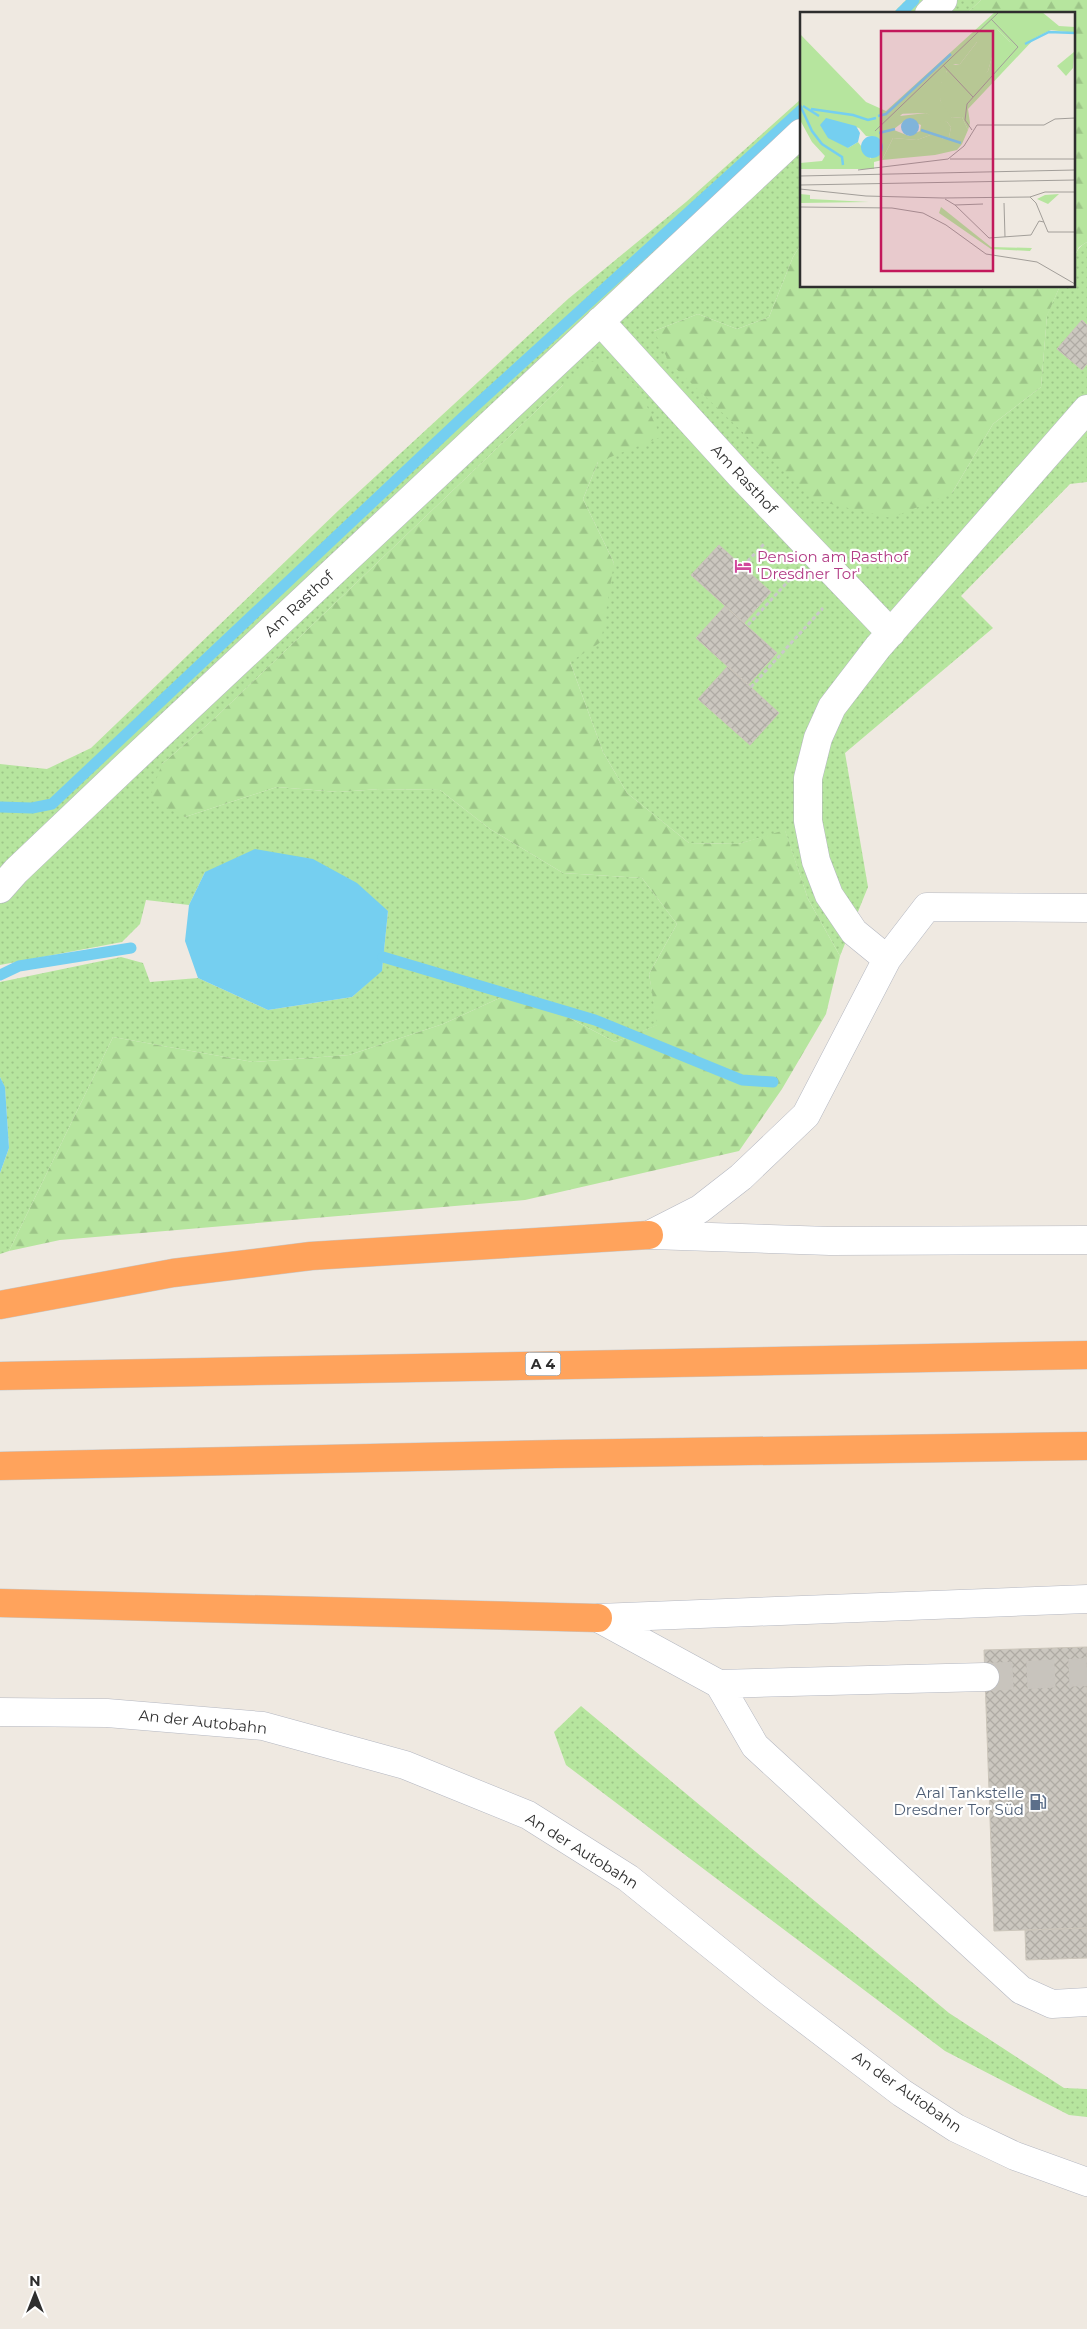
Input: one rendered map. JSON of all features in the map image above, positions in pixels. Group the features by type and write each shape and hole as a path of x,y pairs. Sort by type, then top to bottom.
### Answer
{"highway":[{"path":"0,1305 173,1273 312,1256 649,1235"},
{"name":"A 4","path":"0,1376 1087,1355"},
{"path":"0,1466 555,1454 1087,1446"},
{"path":"0,1604 598,1618"}],"lane":[{"path":"930,12 943,0"},
{"name":"Am Rasthof","path":"0,889 16,871 100,791 800,134"},
{"name":"Am Rasthof","path":"600,321 740,475 885,640"},
{"path":"887,959 854,932 829,895 816,861 808,822 808,778 818,738 832,707 885,640 1087,409"},
{"path":"649,1235 700,1209 741,1177 806,1115 887,959 927,907 1087,908"},
{"path":"649,1235 830,1241 1087,1240"},
{"path":"598,1618 1087,1598"},
{"path":"598,1618 719,1684 985,1677"},
{"path":"719,1684 754,1746 1021,1990 1052,2004 1087,2002"},
{"name":"An der Autobahn","path":"0,1712 108,1713 263,1726 405,1764 528,1815 628,1878 772,1994 902,2093 956,2128 1015,2156 1087,2182"}],"path":[{"path":"743,566 770,539"},
{"path":"748,626 798,570"},
{"path":"751,687 827,604"}],"green space":[{"path":"906,0 981,0 968,12 894,12"},
{"path":"981,0 1087,0 1087,242 1079,247 1074,257 1074,12 968,12"},
{"path":"800,100 800,246 793,257 769,317 737,329 698,314 654,331 952,493 993,424 1041,387 1047,315 1059,288 1074,288 1075,255 1087,242 1087,482 1070,484 961,596 993,628 845,753 868,887 840,956 808,899 785,831 738,844 689,843 627,793 603,752 570,662 614,563 583,499 598,462 563,385 215,718 162,764 185,817 277,787 338,792 380,789 440,790 490,829 563,873 642,878 677,924 649,974 658,1025 615,1042 554,1010 504,996 443,1024 349,1055 253,1062 113,1037 9,1251 0,1254 0,1173 9,1148 5,1088 0,1077 0,982 121,957 143,963 150,982 198,978 268,1010 352,997 382,970 388,911 205,872 189,905 146,900 140,924 122,942 0,965 0,764 47,769 91,748 339,510 568,299 686,202"},
{"path":"800,246 800,288 1059,288 1047,316 1041,387 993,424 952,493 891,518 814,500 669,362 654,331 698,314 737,329 769,317 793,257"},
{"path":"608,360 639,389 661,437 598,462 583,499 614,563 601,642 570,662 603,752 627,793 689,843 738,844 785,830 808,899 840,956 826,1014 782,1089 739,1151 525,1200 60,1240 9,1251 113,1037 253,1062 349,1055 443,1024 504,996 554,1010 615,1042 657,1025 649,974 677,924 642,878 563,873 490,829 440,790 380,789 338,792 277,787 185,817 149,799 162,764 215,718 563,385 589,362"},
{"path":"581,1706 949,2013 1064,2088 1087,2089 1087,2117 1069,2115 945,2051 566,1765 554,1732"}],"water":[{"path":"255,849 313,859 357,883 388,911 382,971 352,997 268,1010 198,978 185,941 189,905 205,872"},
{"path":"0,1077 5,1087 9,1148 0,1173"}],"building":[{"path":"1082,320 1087,325 1087,364 1082,370 1057,349"},
{"path":"719,545 771,592 744,623 691,575"},
{"path":"725,606 777,653 748,685 696,638"},
{"path":"728,666 779,713 750,745 698,699"},
{"name":"Aral Tankstelle Dresdner Tor Süd","path":"1087,1647 1087,1928 994,1931 984,1650"},
{"path":"1087,1928 1087,1958 1026,1960 1025,1930"}],"waterway":[{"path":"902,12 914,0"},
{"path":"0,807 32,808 52,804 463,417 800,111"},
{"path":"0,975 19,966 131,948"},
{"path":"383,957 595,1020 742,1080 773,1082"}],"tunnel":[{"path":"985,1677 1087,1672"}],"place":[{"name":"Pension am Rasthof 'Dresdner Tor'","path":"743,566"},
{"name":"Aral Tankstelle Dresdner Tor Süd","path":"1038,1802"}]}
